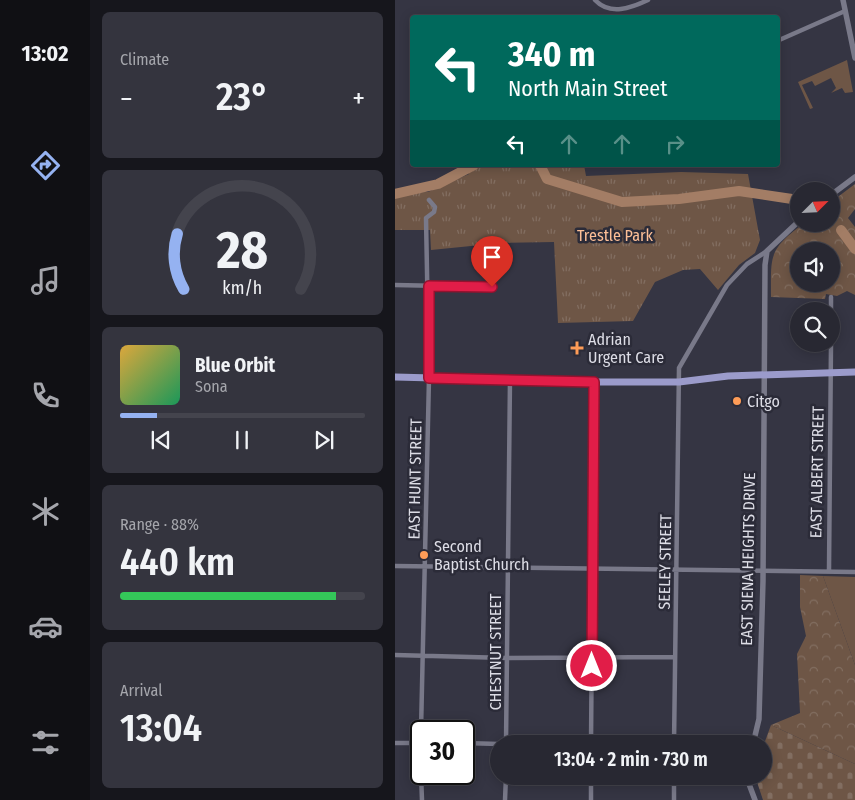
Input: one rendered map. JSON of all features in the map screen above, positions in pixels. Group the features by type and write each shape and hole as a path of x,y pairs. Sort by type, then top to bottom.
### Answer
{"main road":[{"path":"395,377 679,382 764,374 855,372"}],"street":[{"path":"595,0 602,6 619,10 631,8 648,0"},
{"path":"843,0 855,58"},
{"path":"780,40 845,12"},
{"path":"840,188 855,177"},
{"name":"EAST HUNT STREET","path":"421,720 429,378 429,286 426,218 434,212 435,207 429,200"},
{"path":"767,251 790,229"},
{"name":"EAST SIENA HEIGHTS DRIVE","path":"755,735 759,719 763,570 765,265 767,251"},
{"name":"SEELEY STREET","path":"674,735 679,368 683,358 727,285 747,264 767,251"},
{"path":"395,285 492,287"},
{"path":"831,296 831,302"},
{"name":"EAST ALBERT STREET","path":"829,571 831,352"},
{"name":"CHESTNUT STREET","path":"506,735 510,380"},
{"path":"591,735 594,382"},
{"path":"395,566 677,568 855,572"},
{"path":"395,655 507,658 675,657"},
{"path":"395,743 410,743"},
{"path":"475,744 490,744"},
{"path":"421,785 422,800"},
{"path":"505,800 506,785"},
{"path":"591,785 591,800"},
{"path":"674,785 674,800"},
{"path":"749,785 755,800"}],"green space":[{"path":"847,60 853,92 845,93 842,88 831,93 836,88 831,78 815,86 812,81 802,85 813,108 810,109 798,82"},
{"name":"Trestle Park","path":"464,167 584,167 586,176 681,172 748,174 760,240 755,253 739,265 718,290 700,269 683,270 655,282 633,321 558,323 554,242 501,243 431,250 430,230 395,230 395,193 428,192 469,174"},
{"path":"855,184 855,209 848,218 855,227 855,295 847,291 837,296 826,294 825,299 771,297 771,272 774,255 777,248 792,233 840,232 840,195"},
{"path":"800,575 823,576 855,665 855,764 771,725 800,713 797,654 806,636 800,607"},
{"path":"823,576 855,577 855,665"},
{"path":"771,725 855,764 855,800 763,800 758,785 772,785 772,735 767,735"}],"waterway":[{"path":"395,194 438,184 470,167"},
{"path":"541,167 547,179 622,202 679,199 739,191 790,199"},
{"path":"841,230 855,249"}],"place":[{"name":"Adrian Urgent Care","path":"577,348"},
{"name":"Citgo","path":"737,401"},
{"name":"Second Baptist Church","path":"424,555"}],"route":[{"path":"492,287 429,286 429,378 594,382 592,666"}]}
